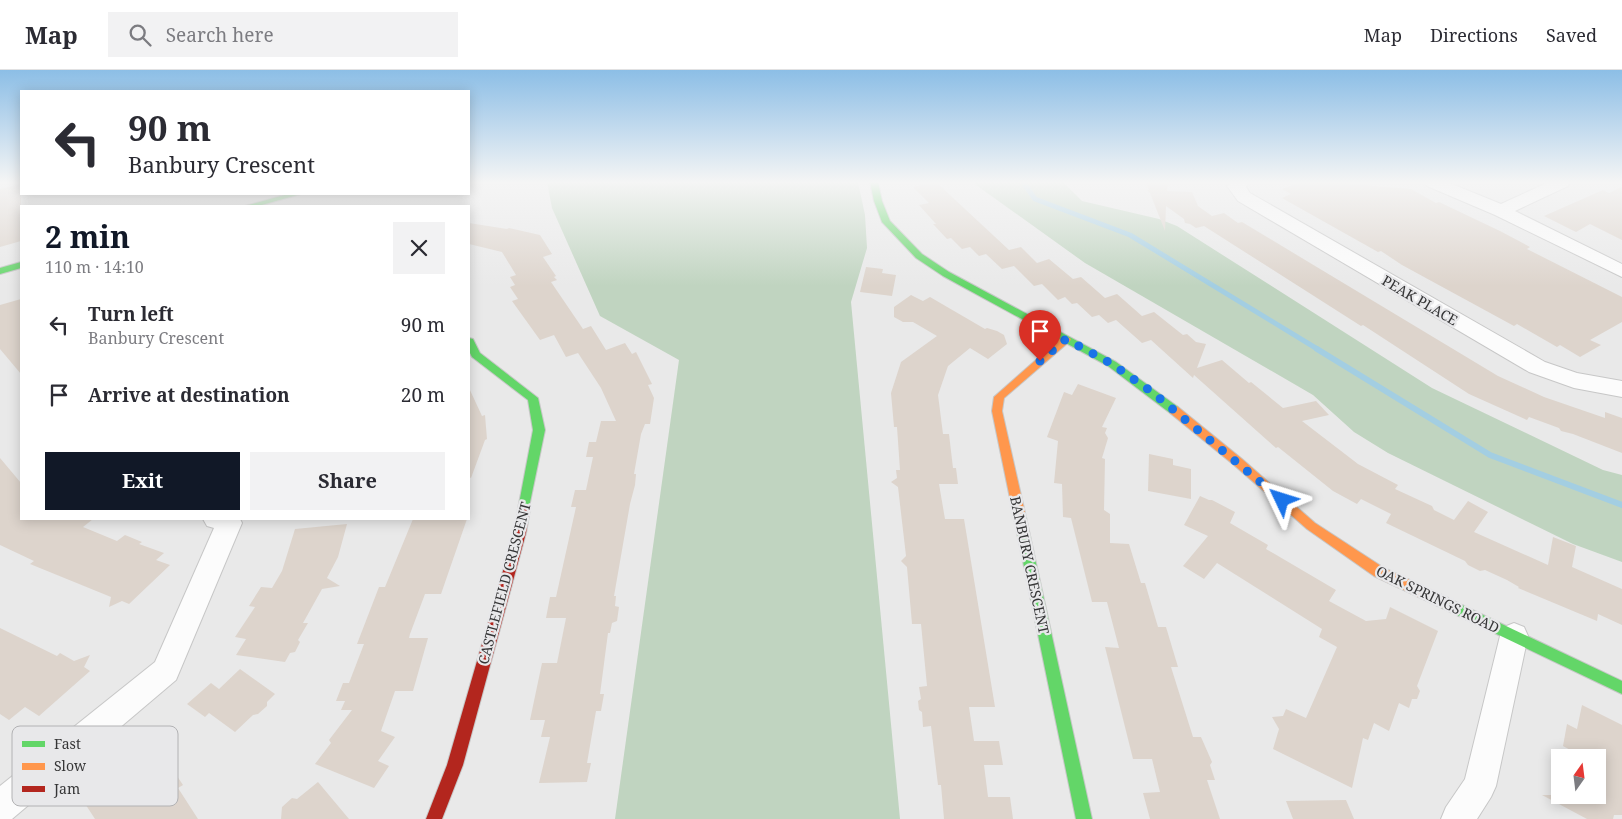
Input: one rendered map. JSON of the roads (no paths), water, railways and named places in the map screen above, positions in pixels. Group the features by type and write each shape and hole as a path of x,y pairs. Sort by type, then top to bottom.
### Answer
{"street":[{"name":"OAK SPRINGS ROAD","path":"884,217 886,222 919,256 946,274 1112,364 1152,392 1238,462 1311,526 1379,572 1622,688"},
{"name":"PEAK PLACE","path":"1278,217 1537,367 1574,380 1622,389"},
{"path":"1513,217 1622,271"},
{"path":"0,270 20,265"},
{"name":"BANBURY CRESCENT","path":"1066,339 999,397 997,411 1084,819"},
{"name":"CASTLEFIELD CRESCENT","path":"434,819 455,764 520,534 539,430 532,398 476,355 470,343"},
{"path":"98,726 166,671 229,523 219,520"},
{"path":"1458,819 1480,786 1514,636"},
{"path":"0,806 12,796"}],"waterway":[{"path":"1082,217 1130,235 1319,350"},
{"path":"1317,349 1490,455 1622,505"}]}
